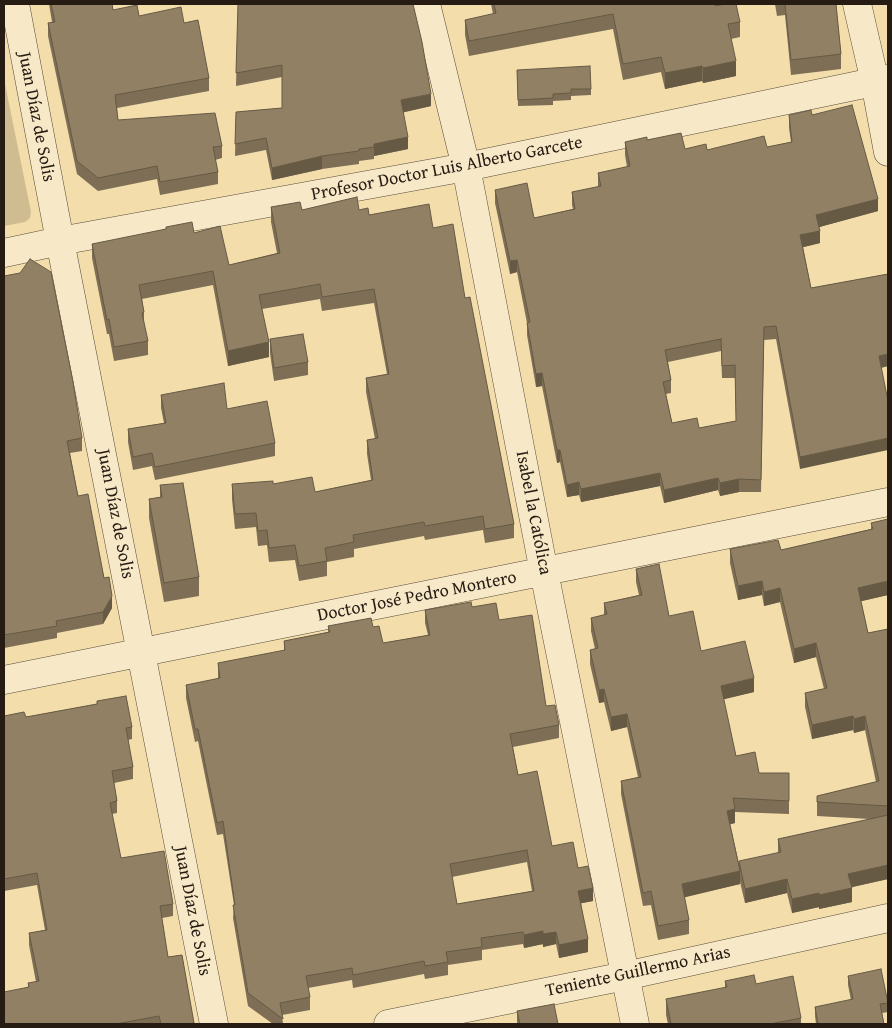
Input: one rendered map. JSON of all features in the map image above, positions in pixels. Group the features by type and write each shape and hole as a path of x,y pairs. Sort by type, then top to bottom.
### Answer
{"street":[{"name":"Juan Díaz de Solis","path":"15,4 214,1024"},
{"name":"Isabel la Católica","path":"426,4 466,167 544,572 636,1024"},
{"path":"857,4 882,81 888,152"},
{"name":"Profesor Doctor Luis Alberto Garcete","path":"4,253 60,241 466,167 882,81"},
{"name":"Doctor José Pedro Montero","path":"4,680 888,502"},
{"name":"Teniente Guillermo Arias","path":"388,1024 625,976 888,918"}],"shaded area":[{"path":"4,79 31,212 30,218 25,222 4,226"}],"building":[{"path":"51,4 112,4 113,10 137,5 139,16 181,7 184,23 198,20 209,78 115,95 118,120 215,113 222,146 213,147 218,172 160,182 157,166 98,178 77,161 48,23 55,22"},
{"path":"238,4 413,4 431,94 401,100 408,137 374,144 374,147 359,149 359,151 322,156 272,168 266,138 235,144 236,112 282,108 282,65 236,73"},
{"path":"494,4 715,4 715,6 736,4 740,22 728,24 736,61 665,73 661,57 623,64 613,14 469,41 465,20 496,13"},
{"path":"785,4 836,4 841,54 791,60"},
{"path":"590,66 591,89 571,89 571,93 553,94 553,98 518,100 517,70"},
{"path":"852,105 878,199 816,215 820,231 800,235 811,288 888,274 888,354 879,356 888,401 888,438 800,457 776,326 764,327 761,480 739,479 720,483 718,478 664,490 660,473 581,489 579,482 567,485 560,450 557,450 542,373 536,374 527,323 530,322 517,260 510,261 495,190 527,183 534,218 575,209 572,192 601,186 598,173 630,166 625,142 647,137 647,140 681,133 685,149 706,144 707,150 764,136 767,147 792,142 789,115 811,110 812,115","holes":["721,339 722,366 735,365 736,421 699,428 697,418 672,423 663,382 671,380 665,350"]},
{"path":"357,197 359,210 368,208 369,215 429,204 433,228 453,224 465,298 470,297 514,524 485,529 483,516 425,526 424,522 353,535 354,542 325,548 327,561 299,566 295,545 269,548 267,530 258,531 256,513 235,514 232,484 273,481 273,484 312,477 315,492 373,480 367,440 378,438 366,378 389,374 374,289 322,297 320,284 259,295 269,342 228,351 213,271 139,285 148,341 114,347 92,244 192,222 194,233 220,226 229,265 280,253 271,207 300,202 302,210"},
{"path":"30,259 51,272 82,438 67,441 78,496 88,494 104,578 109,577 112,596 103,612 56,621 57,626 4,635 4,276 20,273"},
{"path":"303,334 308,362 274,368 270,339"},
{"path":"224,383 227,409 267,401 275,443 155,467 152,453 133,457 128,429 166,423 161,395"},
{"path":"183,483 199,577 164,583 149,499 162,497 160,485"},
{"path":"888,519 888,581 858,588 868,633 888,629 888,806 817,802 817,796 879,781 865,716 854,719 853,716 812,725 805,693 827,688 816,643 794,649 780,588 764,592 762,581 738,586 730,549 778,540 781,550 873,529 871,523"},
{"path":"659,564 669,616 693,611 701,651 745,641 754,678 721,686 736,756 755,752 759,773 789,773 789,801 733,798 735,809 727,811 740,871 682,884 689,920 658,926 651,891 643,893 621,781 641,777 627,714 611,717 604,689 599,690 590,650 598,648 591,618 607,614 604,603 642,595 636,569"},
{"path":"471,602 472,607 496,603 499,620 532,615 546,706 555,705 559,725 510,734 518,775 537,771 552,846 573,842 578,868 588,866 593,888 578,891 588,939 559,945 556,932 543,934 543,931 524,935 523,932 481,938 482,947 446,952 448,962 425,966 424,961 353,975 352,968 306,976 310,997 280,1003 283,1019 248,993 233,905 235,905 223,821 217,823 198,729 195,729 186,685 220,678 218,663 285,650 284,641 330,632 328,626 371,618 373,627 379,626 383,643 430,635 425,610","holes":["527,850 534,891 457,904 450,864"]},
{"path":"126,696 132,727 126,728 133,767 112,771 117,801 110,803 121,858 164,851 173,904 160,906 168,957 182,955 194,1023 161,1024 159,1016 116,1024 4,1024 4,992 29,987 28,983 39,981 29,933 47,930 37,873 4,879 4,716 24,712 26,717 97,704 97,701"},
{"path":"888,815 888,865 848,874 852,888 792,899 787,879 745,889 739,861 781,852 778,839"},
{"path":"881,969 888,1003 880,1004 884,1024 818,1024 815,1007 853,999 848,976"},
{"path":"754,975 756,984 793,976 801,1018 770,1024 671,1024 666,999 727,987 725,981"},
{"path":"554,1004 558,1024 520,1024 517,1011"}]}
